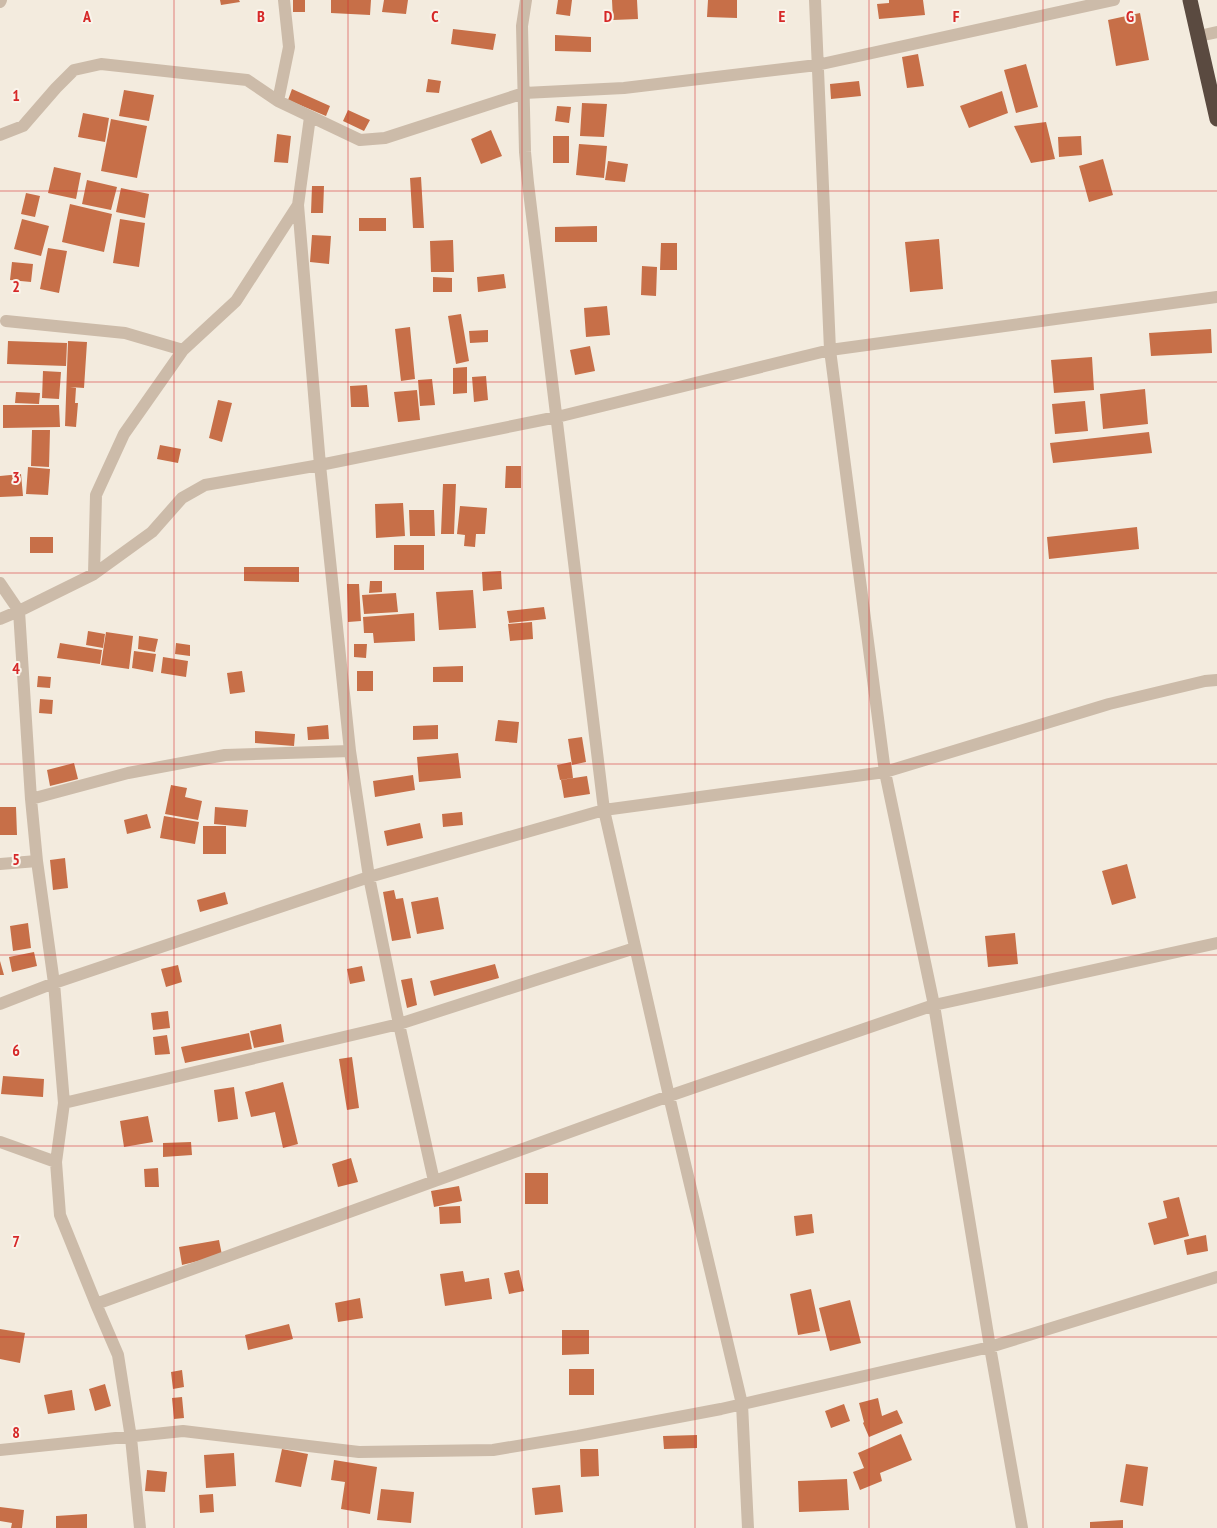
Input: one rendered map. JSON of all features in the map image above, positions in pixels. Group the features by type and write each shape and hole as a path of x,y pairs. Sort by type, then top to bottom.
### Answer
{"highway":[{"path":"1190,0 1217,119"}],"street":[{"path":"278,101 289,46 284,0"},
{"path":"526,0 522,26 525,152 604,810 742,1404 748,1528"},
{"path":"815,0 830,350 885,772 934,1005 990,1347 1022,1528"},
{"path":"0,135 23,126 74,70 101,64 247,80 278,101 360,140 384,138 524,93 624,88 818,65 1114,0"},
{"path":"1199,36 1217,32"},
{"path":"310,117 298,205 320,465 350,751 369,877 434,1181"},
{"path":"94,574 96,495 124,434 184,350 236,301 298,205"},
{"path":"0,618 20,611 94,574 152,532 182,498 205,485 320,465 557,417 830,350 1217,297"},
{"path":"6,321 125,333 184,350"},
{"path":"0,583 20,611 31,799 37,861 54,983 64,1103 56,1162 60,1215 118,1355 131,1438 140,1528"},
{"path":"0,1004 54,983 369,877 604,810 885,772 1109,704 1205,681 1217,680"},
{"path":"31,799 128,773 225,755 350,751"},
{"path":"0,864 37,861"},
{"path":"96,1304 669,1096 934,1005 1217,943"},
{"path":"64,1103 399,1024 635,948"},
{"path":"0,1142 56,1162"},
{"path":"0,1450 131,1438 183,1431 359,1452 493,1450 578,1436 742,1404 990,1347 1217,1276"}],"building":[{"path":"220,0 239,0 240,2 221,5"},
{"path":"293,0 305,0 305,12 293,12"},
{"path":"331,0 371,0 370,15 331,13"},
{"path":"384,0 408,0 406,14 382,12"},
{"path":"558,0 572,0 570,16 556,14"},
{"path":"612,0 637,0 638,19 613,20"},
{"path":"708,0 737,0 737,18 707,17"},
{"path":"889,0 923,0 925,15 879,19 877,4 889,3"},
{"path":"1140,13 1149,60 1116,66 1108,20"},
{"path":"453,29 496,34 493,50 451,44"},
{"path":"555,35 591,37 591,52 555,51"},
{"path":"918,54 924,86 907,88 902,57"},
{"path":"1026,64 1038,107 1016,113 1004,70"},
{"path":"428,79 441,81 439,93 426,92"},
{"path":"859,81 861,96 831,99 830,84"},
{"path":"292,89 330,106 326,116 288,100"},
{"path":"124,90 154,95 149,121 119,116"},
{"path":"1002,91 1008,113 969,128 960,106"},
{"path":"582,103 607,104 604,137 580,136"},
{"path":"557,106 571,107 569,123 555,121"},
{"path":"348,110 370,120 364,131 343,121"},
{"path":"83,113 109,118 105,142 78,137"},
{"path":"111,119 147,126 137,178 101,171"},
{"path":"1046,122 1055,159 1031,163 1014,126"},
{"path":"491,130 502,156 481,164 471,139"},
{"path":"277,134 291,136 288,163 274,162"},
{"path":"553,136 569,136 569,163 553,163"},
{"path":"1081,136 1082,155 1059,157 1058,137"},
{"path":"579,144 607,146 604,178 576,175"},
{"path":"1103,159 1113,195 1089,202 1079,166"},
{"path":"608,161 628,164 625,182 605,180"},
{"path":"54,167 81,173 76,199 48,193"},
{"path":"421,177 424,228 413,228 410,178"},
{"path":"87,180 117,187 111,210 82,204"},
{"path":"312,186 324,186 323,213 311,213"},
{"path":"121,188 149,194 145,218 116,212"},
{"path":"26,193 40,196 35,217 21,214"},
{"path":"70,204 112,214 104,252 62,242"},
{"path":"359,218 386,218 386,231 359,231"},
{"path":"22,219 49,226 41,256 14,249"},
{"path":"120,219 145,223 139,267 113,263"},
{"path":"597,226 597,242 555,242 555,227"},
{"path":"312,235 331,236 329,264 310,262"},
{"path":"939,239 943,289 910,292 905,242"},
{"path":"453,240 454,272 431,272 430,241"},
{"path":"661,243 677,243 677,270 660,270"},
{"path":"48,248 67,251 59,293 40,289"},
{"path":"12,262 33,264 31,282 10,280"},
{"path":"642,266 657,267 656,296 641,295"},
{"path":"504,274 506,288 478,292 477,277"},
{"path":"433,277 452,278 452,292 433,292"},
{"path":"607,306 610,335 586,337 584,308"},
{"path":"461,314 469,361 456,364 448,316"},
{"path":"410,327 415,379 401,381 395,329"},
{"path":"1211,329 1212,353 1151,356 1149,333"},
{"path":"488,330 488,342 470,343 469,331"},
{"path":"8,341 67,343 66,366 7,364"},
{"path":"68,341 87,342 84,388 70,387 76,388 75,403 78,403 76,427 65,426"},
{"path":"590,346 595,371 575,375 570,350"},
{"path":"1092,357 1094,390 1054,393 1051,360"},
{"path":"467,367 467,393 453,394 453,368"},
{"path":"43,371 61,372 59,399 42,398"},
{"path":"486,376 488,400 474,402 472,377"},
{"path":"432,379 435,405 420,406 418,380"},
{"path":"367,385 369,407 351,407 350,386"},
{"path":"1145,389 1148,424 1103,429 1100,394"},
{"path":"417,390 420,420 398,422 394,392"},
{"path":"16,392 40,393 39,404 15,403"},
{"path":"218,400 232,403 222,442 209,438"},
{"path":"1085,401 1088,431 1055,434 1052,404"},
{"path":"3,405 59,405 60,427 3,428"},
{"path":"32,430 50,430 49,467 31,466"},
{"path":"1149,432 1152,453 1053,463 1050,443"},
{"path":"160,445 181,449 178,463 157,459"},
{"path":"506,466 521,466 521,488 505,488"},
{"path":"28,467 50,469 48,495 26,494"},
{"path":"21,474 23,496 0,497 0,476"},
{"path":"443,484 456,484 454,534 441,534"},
{"path":"403,503 405,536 376,538 375,504"},
{"path":"460,506 487,508 485,534 476,534 475,547 464,546 465,535 457,534"},
{"path":"409,510 434,510 435,536 410,536"},
{"path":"1137,527 1139,549 1049,559 1047,537"},
{"path":"30,537 53,537 53,553 30,553"},
{"path":"394,545 424,545 424,570 394,570"},
{"path":"244,567 299,567 299,582 244,581"},
{"path":"501,571 502,589 483,591 482,572"},
{"path":"370,581 382,581 382,592 369,593"},
{"path":"347,584 359,584 361,621 348,622"},
{"path":"473,590 476,628 439,630 436,592"},
{"path":"396,593 398,612 364,614 362,595"},
{"path":"544,607 546,619 509,623 507,611"},
{"path":"414,613 415,641 374,643 373,633 364,633 363,617"},
{"path":"532,622 533,639 510,641 508,624"},
{"path":"88,631 105,634 103,648 86,645"},
{"path":"106,632 133,636 129,669 101,665"},
{"path":"139,636 158,639 155,652 138,649"},
{"path":"60,643 102,650 100,664 57,658"},
{"path":"176,643 190,645 190,656 175,654"},
{"path":"354,644 367,644 366,658 354,657"},
{"path":"134,651 156,654 153,672 132,668"},
{"path":"163,657 188,661 186,677 161,673"},
{"path":"463,666 463,682 433,682 433,667"},
{"path":"242,671 245,692 230,694 227,673"},
{"path":"357,671 373,671 373,691 357,691"},
{"path":"38,676 51,677 50,688 37,687"},
{"path":"40,699 53,700 52,714 39,713"},
{"path":"498,720 519,722 517,743 495,741"},
{"path":"328,725 329,739 308,740 307,727"},
{"path":"438,725 438,739 413,740 413,726"},
{"path":"255,731 295,734 294,746 255,743"},
{"path":"582,737 586,762 572,765 568,739"},
{"path":"458,753 461,778 419,782 417,757"},
{"path":"571,762 573,778 560,780 557,765"},
{"path":"74,763 78,779 50,786 47,770"},
{"path":"413,775 415,790 375,797 373,781"},
{"path":"587,776 590,794 564,798 561,780"},
{"path":"171,785 187,788 185,797 202,801 198,820 165,814"},
{"path":"0,807 16,807 17,835 0,835"},
{"path":"215,807 248,810 246,827 214,824"},
{"path":"462,812 463,825 443,827 442,814"},
{"path":"147,814 151,828 127,834 124,820"},
{"path":"164,816 199,822 195,844 160,838"},
{"path":"420,823 423,838 387,846 384,831"},
{"path":"203,826 226,826 226,854 203,854"},
{"path":"65,858 68,888 53,890 50,860"},
{"path":"1127,864 1136,898 1112,905 1102,871"},
{"path":"394,890 396,899 403,898 411,938 392,941 383,892"},
{"path":"225,892 228,904 200,912 197,900"},
{"path":"438,897 444,929 417,934 411,902"},
{"path":"28,923 31,948 13,951 10,926"},
{"path":"1015,933 1018,964 988,967 985,936"},
{"path":"34,952 37,966 12,972 9,957"},
{"path":"0,961 4,975 0,975"},
{"path":"495,964 499,978 434,996 430,981"},
{"path":"178,965 182,982 166,987 161,969"},
{"path":"362,966 365,981 350,984 347,969"},
{"path":"412,978 417,1005 407,1008 401,980"},
{"path":"168,1011 170,1028 153,1030 151,1013"},
{"path":"281,1024 284,1042 254,1048 250,1031"},
{"path":"249,1033 252,1049 185,1063 181,1047"},
{"path":"167,1035 170,1054 155,1055 153,1037"},
{"path":"352,1057 359,1108 347,1110 339,1059"},
{"path":"3,1076 44,1079 43,1097 1,1094"},
{"path":"283,1082 298,1144 283,1148 275,1112 251,1117 245,1092"},
{"path":"234,1087 238,1119 218,1122 214,1090"},
{"path":"148,1116 153,1142 124,1147 120,1121"},
{"path":"191,1142 192,1155 163,1157 163,1143"},
{"path":"351,1158 358,1182 338,1187 332,1164"},
{"path":"158,1168 159,1187 145,1187 144,1169"},
{"path":"525,1173 548,1173 548,1204 525,1204"},
{"path":"459,1186 462,1201 434,1207 431,1191"},
{"path":"1179,1197 1189,1236 1154,1245 1148,1223 1167,1218 1163,1201"},
{"path":"460,1206 461,1223 440,1224 439,1207"},
{"path":"812,1214 814,1233 796,1236 794,1216"},
{"path":"1206,1235 1208,1251 1187,1255 1184,1240"},
{"path":"219,1240 222,1255 182,1265 179,1247"},
{"path":"519,1270 524,1291 509,1294 504,1273"},
{"path":"463,1271 465,1282 489,1278 492,1299 445,1306 440,1274"},
{"path":"811,1289 820,1331 798,1335 790,1294"},
{"path":"360,1298 363,1318 338,1322 335,1303"},
{"path":"850,1300 861,1343 830,1351 819,1308"},
{"path":"289,1324 293,1339 248,1350 245,1335"},
{"path":"0,1329 25,1333 20,1363 0,1359"},
{"path":"562,1330 589,1330 589,1354 562,1355"},
{"path":"569,1369 594,1369 594,1395 569,1395"},
{"path":"182,1370 184,1387 173,1389 171,1372"},
{"path":"105,1384 111,1406 95,1411 89,1389"},
{"path":"72,1390 75,1410 48,1414 44,1395"},
{"path":"182,1397 184,1418 174,1419 172,1398"},
{"path":"878,1398 882,1416 897,1410 903,1423 869,1437 863,1423 859,1403"},
{"path":"844,1404 850,1421 831,1428 825,1411"},
{"path":"901,1434 912,1460 880,1473 882,1481 860,1490 853,1472 864,1468 858,1453"},
{"path":"697,1435 697,1448 664,1449 663,1436"},
{"path":"282,1449 308,1454 301,1487 275,1482"},
{"path":"580,1449 598,1449 599,1476 581,1477"},
{"path":"234,1453 236,1486 206,1488 204,1455"},
{"path":"334,1460 377,1467 370,1514 341,1509 345,1482 331,1480"},
{"path":"1126,1464 1148,1467 1143,1506 1120,1502"},
{"path":"147,1470 167,1472 165,1492 145,1491"},
{"path":"847,1479 849,1510 799,1512 798,1481"},
{"path":"560,1485 563,1512 535,1515 532,1488"},
{"path":"381,1489 414,1492 411,1523 377,1520"},
{"path":"213,1494 214,1512 200,1513 199,1495"},
{"path":"0,1507 24,1510 22,1528 11,1528 12,1523 0,1521"},
{"path":"87,1514 87,1528 56,1528 56,1516"},
{"path":"1123,1520 1123,1528 1090,1528 1090,1522"}]}
